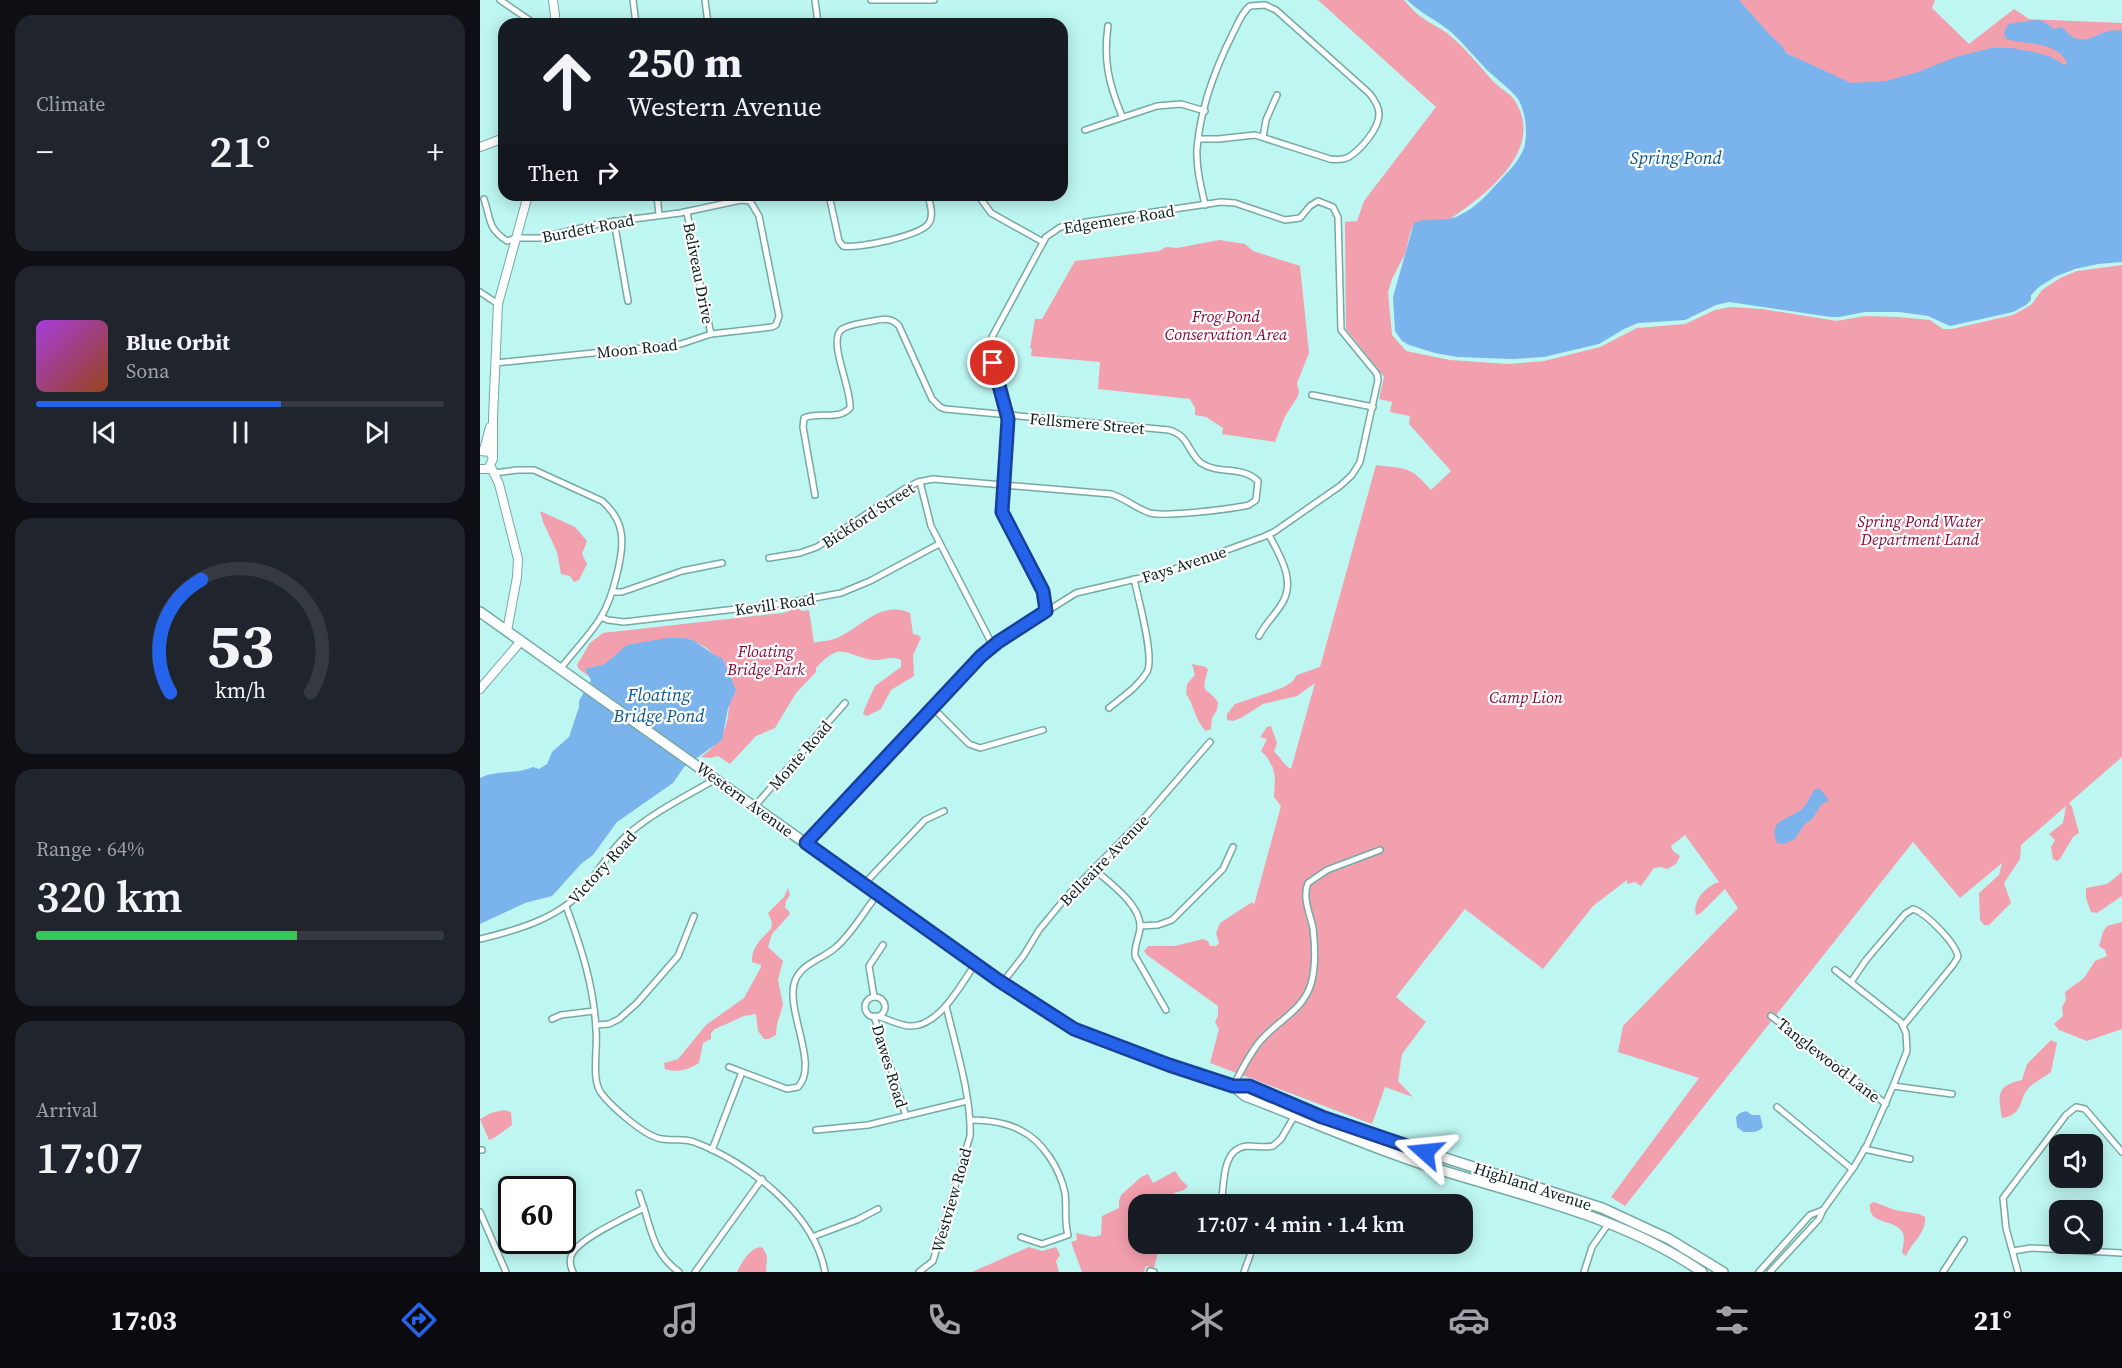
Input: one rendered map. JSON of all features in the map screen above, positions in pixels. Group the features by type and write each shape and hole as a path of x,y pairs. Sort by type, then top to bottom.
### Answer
{"main road":[{"name":"Western Avenue","path":"480,612 1003,982 1074,1029 1205,1077"},
{"name":"Highland Avenue","path":"1205,1077 1233,1086 1249,1086 1322,1117 1376,1136 1593,1205 1688,1249 1723,1272"},
{"name":"Highland Avenue","path":"1233,1086 1245,1096 1397,1155 1609,1223 1666,1250 1702,1272"}],"street":[{"path":"500,0 526,18"},
{"path":"554,0 556,18"},
{"path":"633,0 635,18"},
{"path":"705,0 707,18"},
{"path":"815,0 817,18"},
{"path":"871,0 934,0"},
{"path":"1198,139 1247,135 1263,137 1330,159 1340,160 1350,156 1358,149 1373,131 1379,117 1378,105 1369,93 1281,15 1265,5 1250,6 1242,15 1220,59 1212,80 1198,139 1197,164 1205,205"},
{"path":"1108,26 1106,67 1111,89 1122,116"},
{"path":"1263,137 1266,120 1277,95"},
{"path":"1085,130 1157,106 1172,104 1205,111"},
{"path":"480,147 498,140"},
{"path":"484,199 490,226 494,232 507,241 517,238"},
{"path":"507,631 518,559 499,484 492,470 492,417 498,304 526,201"},
{"path":"658,201 659,215"},
{"name":"Burdett Road","path":"517,238 540,238 614,221 687,212 736,201"},
{"name":"Burdett Road","path":"750,201 759,216 773,289"},
{"path":"830,201 839,241 843,246 853,247 894,238 924,228 928,225 931,214 929,201"},
{"path":"982,201 991,213 1043,242"},
{"name":"Edgemere Road","path":"1046,611 1043,591 1002,512 1009,428 1008,416 992,358 991,343 992,337 1043,242 1054,231 1066,225 1205,205 1235,203 1285,220 1300,218 1310,206 1318,201 1330,205"},
{"name":"Fays Avenue","path":"806,843 993,645 1076,593 1176,569 1269,534 1340,486 1352,475 1360,462 1378,382 1377,375 1341,330 1338,217 1330,205"},
{"name":"Beliveau Drive","path":"687,212 711,334"},
{"path":"614,221 628,301"},
{"name":"Moon Road","path":"495,363 681,344 711,334 772,327 776,325 779,316 773,289"},
{"path":"480,292 498,304"},
{"name":"Fellsmere Street","path":"815,495 803,420 808,416 839,415 848,411 849,395 837,347 837,338 840,331 847,327 887,319 898,326 928,391 940,407 1008,416 1169,430 1184,438 1203,464 1251,474 1258,481 1256,500 1249,505"},
{"path":"1312,395 1373,407"},
{"path":"492,417 482,450 490,452 493,458"},
{"path":"480,441 487,436"},
{"path":"480,469 534,470 606,505 617,520 621,533 621,544 612,592 601,617 561,668"},
{"name":"Bickford Street","path":"769,558 818,547 904,489 933,479 1111,494 1152,513 1189,512 1249,505"},
{"path":"920,482 928,517 939,544 963,585 993,645"},
{"path":"1259,636 1266,622 1281,606 1287,590 1287,574 1269,534"},
{"name":"Kevill Road","path":"601,617 624,622 815,599 853,589 939,544"},
{"path":"612,592 622,592 690,569 722,563"},
{"path":"1109,708 1137,685 1146,674 1150,663 1134,579"},
{"path":"480,689 521,641"},
{"name":"Monte Road","path":"755,806 845,703"},
{"path":"933,708 969,744 980,748 1043,730"},
{"name":"Belleaire Avenue","path":"1003,982 1048,918 1146,816 1210,742"},
{"name":"Victory Road","path":"480,939 546,918 566,906 586,887 625,837 658,813 716,779"},
{"path":"864,884 925,820 944,811"},
{"path":"1140,926 1158,925 1172,920 1223,868 1233,848"},
{"path":"1233,1086 1261,1040 1296,1009 1305,997 1310,984 1314,948 1306,895 1308,883 1327,870 1380,850"},
{"path":"1095,870 1131,904 1140,926 1134,950 1135,956 1166,1011"},
{"path":"729,1068 787,1089 798,1087 802,1083 806,1070 795,1011 794,983 806,966 827,954 842,941 878,894"},
{"path":"566,906 586,964 596,1025 596,1082 607,1100 640,1129 654,1137 690,1140 752,1171 787,1205 812,1237 825,1272"},
{"path":"1851,982 1866,960 1905,914 1913,909 1928,917 1954,947 1958,957 1903,1026"},
{"path":"596,1025 609,1024 619,1019 637,1003 678,956 694,916"},
{"path":"874,997 869,966 884,945"},
{"path":"876,1016 882,1013 884,1005 882,1000 874,997 869,999 865,1005 867,1013 902,1025 915,1026 928,1022 946,1006 976,963"},
{"path":"1770,1272 1819,1219 1852,1169 1886,1104 1906,1051 1906,1033 1903,1026 1893,1015 1835,970"},
{"name":"Westview Road","path":"918,1272 929,1266 935,1256 970,1136 970,1119 946,1006"},
{"path":"552,1019 561,1015 594,1011"},
{"name":"Dawes Road","path":"876,1016 906,1116"},
{"name":"Tanglewood Lane","path":"1772,1016 1886,1104"},
{"path":"712,1150 742,1072"},
{"path":"1893,1086 1952,1094"},
{"path":"816,1130 859,1127 966,1101"},
{"path":"2018,1272 2003,1210 2002,1203 2005,1193 2066,1115 2081,1106 2089,1112 2122,1152"},
{"path":"1777,1107 1852,1169"},
{"path":"1223,1194 1226,1167 1232,1154 1237,1149 1246,1146 1273,1146 1281,1139 1295,1115"},
{"path":"970,1119 985,1120 1021,1130 1040,1146 1054,1164 1062,1181 1068,1235 1042,1244 1021,1237"},
{"path":"1864,1149 1910,1159"},
{"path":"694,1272 762,1179"},
{"path":"639,1193 658,1250 666,1262 680,1272"},
{"path":"573,1272 570,1264 571,1258 578,1246 644,1208"},
{"path":"812,1237 857,1220 878,1209"},
{"path":"1759,1272 1810,1215 1823,1210"},
{"path":"480,1212 506,1272"},
{"path":"1584,1272 1592,1247 1609,1223"},
{"path":"1943,1272 1964,1239"},
{"path":"2013,1251 2023,1248 2046,1248 2122,1253"},
{"path":"1244,1272 1250,1254"}],"green space":[{"path":"1318,0 1404,0 1418,15 1453,38 1495,83 1511,96 1523,120 1522,139 1516,157 1489,189 1441,225 1417,223 1411,230 1405,254 1388,292 1392,335 1406,351 1450,360 1509,364 1544,361 1600,347 1637,328 1685,324 1715,310 1730,307 1762,309 1837,321 1864,316 1930,320 1943,329 1952,329 2013,315 2031,305 2042,290 2060,278 2077,271 2122,265 2122,757 2069,803 2079,833 2073,837 2060,859 2057,861 2053,859 2051,847 2055,840 2049,834 2063,823 2066,806 2021,845 2020,859 2004,883 2011,903 1989,925 1984,925 1980,920 1979,893 1999,875 2002,863 1960,898 1913,842 1625,1206 1611,1197 1699,1078 1618,1052 1623,1026 1738,908 1725,889 1701,913 1696,915 1698,899 1709,887 1719,882 1685,835 1671,846 1673,851 1680,856 1676,864 1667,869 1654,868 1641,886 1635,882 1627,884 1627,880 1593,906 1543,969 1465,909 1396,997 1426,1022 1402,1054 1398,1081 1413,1097 1385,1087 1372,1124 1210,1063 1219,1029 1215,1022 1218,1016 1218,1006 1144,951 1148,946 1175,946 1203,939 1208,941 1210,946 1216,946 1219,943 1216,933 1220,923 1252,902 1254,905 1281,806 1274,797 1273,768 1261,751 1267,739 1260,737 1267,727 1271,726 1277,743 1274,752 1291,769 1315,683 1297,696 1263,704 1233,721 1227,720 1227,714 1235,704 1282,688 1292,682 1297,675 1320,667 1376,465 1407,470 1431,490 1451,471 1409,424 1410,416 1390,412 1392,402 1379,399 1384,377 1346,329 1345,222 1357,221 1364,201 1436,107"},
{"path":"1739,0 1935,0 1932,8 1969,44 2014,9 2029,19 2122,23 2122,128 1902,81 1854,88 1779,49"},
{"name":"Frog Pond Conservation Area","path":"1219,240 1245,244 1253,251 1300,266 1309,353 1297,383 1299,392 1297,398 1285,416 1275,442 1222,434 1223,428 1206,417 1195,415 1195,408 1190,399 1098,389 1100,362 1031,356 1032,349 1030,348 1035,319 1042,319 1075,261 1159,251 1166,247 1177,248"},
{"path":"540,511 575,527 587,541 582,554 587,564 579,580 574,582 570,576 561,574 557,552"},
{"name":"Floating Bridge Park","path":"797,608 802,611 809,610 814,643 837,638 871,617 889,610 910,613 913,634 921,638 913,655 914,676 891,690 881,709 867,716 863,714 864,710 875,686 901,667 901,660 894,658 873,660 843,652 832,654 816,668 816,672 796,693 775,728 756,736 730,764 718,756 701,757 721,737 726,724 729,703 726,680 718,660 706,648 696,642 595,681 577,665 590,643 603,633 783,613"},
{"path":"1192,664 1206,667 1208,670 1204,687 1218,702 1211,729 1206,731 1199,722 1186,694 1187,684 1195,675"},
{"path":"2122,872 2122,896 2097,913 2091,912 2086,898 2086,888 2107,884"},
{"path":"788,888 790,895 785,908 790,914 772,934 768,947 783,961 778,980 783,1005 776,1035 764,1039 758,1031 756,1014 744,1016 711,1033 711,1039 703,1043 699,1063 683,1070 665,1069 664,1063 678,1059 706,1025 744,998 761,967 752,962 752,957 758,944 771,929 772,922 768,913 784,897"},
{"path":"2122,922 2122,1029 2087,1041 2059,1030 2054,1024 2063,1016 2065,992 2084,978 2095,961 2107,956 2105,950 2099,946 2103,932 2107,926"},
{"path":"2051,1040 2057,1043 2051,1072 2029,1087 2014,1114 2002,1118 2000,1097 2003,1089 2007,1085 2022,1080 2027,1064"},
{"path":"504,1110 511,1112 512,1125 489,1140 480,1119"},
{"path":"1175,1171 1188,1186 1174,1194 1128,1194 1128,1254 1158,1254 1154,1268 1146,1266 1144,1272 1082,1272 1071,1242 1077,1240 1076,1233 1094,1237 1101,1235 1102,1216 1119,1208 1121,1195 1141,1177 1148,1174 1153,1183"},
{"path":"1874,1202 1925,1217 1924,1227 1906,1256 1902,1253 1903,1233 1894,1225 1873,1216 1870,1204"},
{"path":"760,1247 767,1256 766,1272 737,1272 743,1260"},
{"path":"1029,1247 1042,1251 1056,1247 1060,1255 1056,1261 1059,1272 972,1272"}],"water":[{"name":"Spring Pond","path":"1407,0 1739,0 1786,53 1851,83 1886,81 1918,72 1956,57 1991,48 2011,48 2034,52 2051,57 2065,65 2067,63 2063,56 2049,47 2006,39 2004,33 2008,24 2043,21 2054,29 2062,27 2078,39 2092,38 2113,30 2122,31 2122,262 2075,269 2040,286 2031,295 2031,300 2026,305 2013,312 1950,326 1928,316 1899,312 1865,312 1831,317 1729,302 1716,305 1685,320 1638,323 1599,344 1544,357 1513,359 1457,357 1409,345 1402,341 1395,331 1393,297 1414,223 1452,218 1478,203 1518,159 1524,148 1526,130 1523,110 1515,95 1485,68 1451,32"},
{"name":"Floating Bridge Pond","path":"667,638 693,640 722,658 736,690 728,708 722,740 684,767 673,783 617,822 593,855 581,864 552,896 525,903 480,924 480,778 533,767 539,769 547,764 552,752 569,737 579,701 591,680 585,669 605,664 627,645"},
{"path":"1815,789 1820,789 1829,800 1821,805 1795,839 1783,844 1777,843 1775,829 1777,825 1802,809"},
{"path":"1746,1111 1752,1115 1760,1115 1763,1127 1761,1129 1754,1132 1743,1132 1737,1127 1736,1117"}],"route":[{"path":"993,363 1004,399 1009,428 1002,512 1043,591 1046,611 998,642 981,656 806,843 998,980 1074,1029 1169,1065 1233,1086 1249,1086 1322,1117 1425,1152"}],"park label":[{"name":"Spring Pond Water Department Land","path":"1920,530"},
{"name":"Camp Lion","path":"1526,697"}]}
